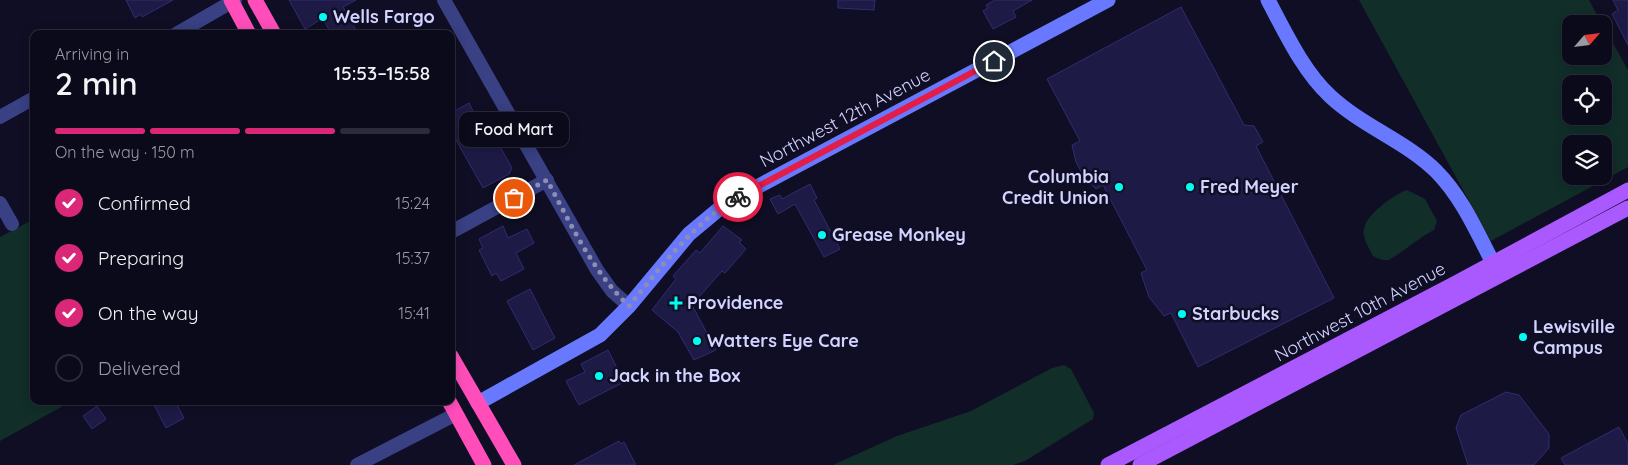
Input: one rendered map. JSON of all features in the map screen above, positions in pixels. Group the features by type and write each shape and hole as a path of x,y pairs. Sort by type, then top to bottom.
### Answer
{"highway":[{"path":"256,0 272,30"},
{"path":"233,1 247,30"},
{"path":"455,363 514,465"},
{"path":"453,408 484,465"}],"main road":[{"name":"Northwest 10th Avenue","path":"1108,465 1456,283 1492,261 1628,190"},
{"name":"Northwest 10th Avenue","path":"1140,465 1628,208"}],"street":[{"path":"444,0 597,270 612,291 629,306"},
{"name":"Northwest 12th Avenue","path":"478,403 600,335 629,306 676,248 724,204 1108,0"},
{"path":"1268,0 1301,59 1328,95 1368,126 1412,153 1435,170 1453,191 1470,217 1492,261"},
{"path":"183,30 233,1"},
{"path":"0,117 30,100"},
{"path":"455,230 547,180"},
{"path":"0,202 12,224"},
{"path":"357,465 453,408"}],"green space":[{"path":"1359,0 1589,0 1597,15 1562,15 1562,65 1612,65 1612,41 1628,70 1628,167 1612,176 1612,135 1562,135 1562,185 1595,185 1491,241"},
{"path":"1407,190 1425,199 1437,221 1434,230 1397,255 1388,260 1382,260 1373,256 1366,243 1364,229 1369,218 1381,206"},
{"path":"30,221 30,405 65,405 0,441 0,237"},
{"path":"1064,365 1071,369 1094,413 1093,419 1025,461 1013,465 833,465 897,436 971,411 1052,368"}],"building":[{"path":"126,0 173,0 142,17 141,14 135,18"},
{"name":"Wells Fargo","path":"289,0 356,0 343,7 356,30 329,30 323,18 305,29"},
{"path":"838,0 875,0 874,10 838,8"},
{"path":"995,0 1032,0 1013,11 1016,17 993,29 983,11 988,8 986,5"},
{"path":"1613,0 1628,0 1628,45 1612,14 1618,10"},
{"name":"Fred Meyer","path":"1181,7 1244,125 1254,126 1263,142 1256,146 1334,298 1198,367 1171,313 1164,316 1149,297 1141,273 1147,270 1103,185 1096,189 1084,177 1076,162 1072,145 1080,141 1047,79"},
{"path":"469,103 476,117 482,114 512,168 509,174 483,188 455,138 455,111"},
{"path":"810,184 817,198 814,200 840,249 824,257 795,204 778,214 770,199 780,195 782,199"},
{"path":"503,226 508,238 527,229 534,243 516,253 524,269 501,281 496,273 492,276 479,250 483,248 479,239"},
{"path":"723,226 742,240 739,242 746,249 725,273 722,271 692,305 716,350 694,360 678,332 652,310 676,279 673,276 696,250 700,253"},
{"path":"530,289 555,338 533,350 507,301"},
{"name":"Jack in the Box","path":"608,350 624,382 579,405 566,381 585,372 581,364"},
{"path":"1506,392 1519,395 1549,434 1549,448 1534,465 1468,465 1456,428 1461,415"},
{"path":"154,405 177,405 184,418 166,428"},
{"path":"97,406 106,419 92,429 83,416"},
{"path":"1619,427 1628,444 1628,465 1565,465 1561,458"},
{"path":"619,441 621,444 624,442 636,465 574,465"}],"way so far":[{"path":"514,198 547,180 597,270 612,291 629,306 689,234 724,204 738,197"}],"place":[{"name":"Wells Fargo","path":"323,17"},
{"name":"Columbia Credit Union","path":"1119,187"},
{"name":"Fred Meyer","path":"1190,187"},
{"name":"Food Mart","path":"514,198"},
{"name":"Grease Monkey","path":"822,235"},
{"name":"Providence","path":"676,303"},
{"name":"Starbucks","path":"1182,314"},
{"name":"Lewisville Campus","path":"1523,337"},
{"name":"Watters Eye Care","path":"697,341"},
{"name":"Jack in the Box","path":"599,376"}],"route":[{"path":"738,197 994,61"}]}
